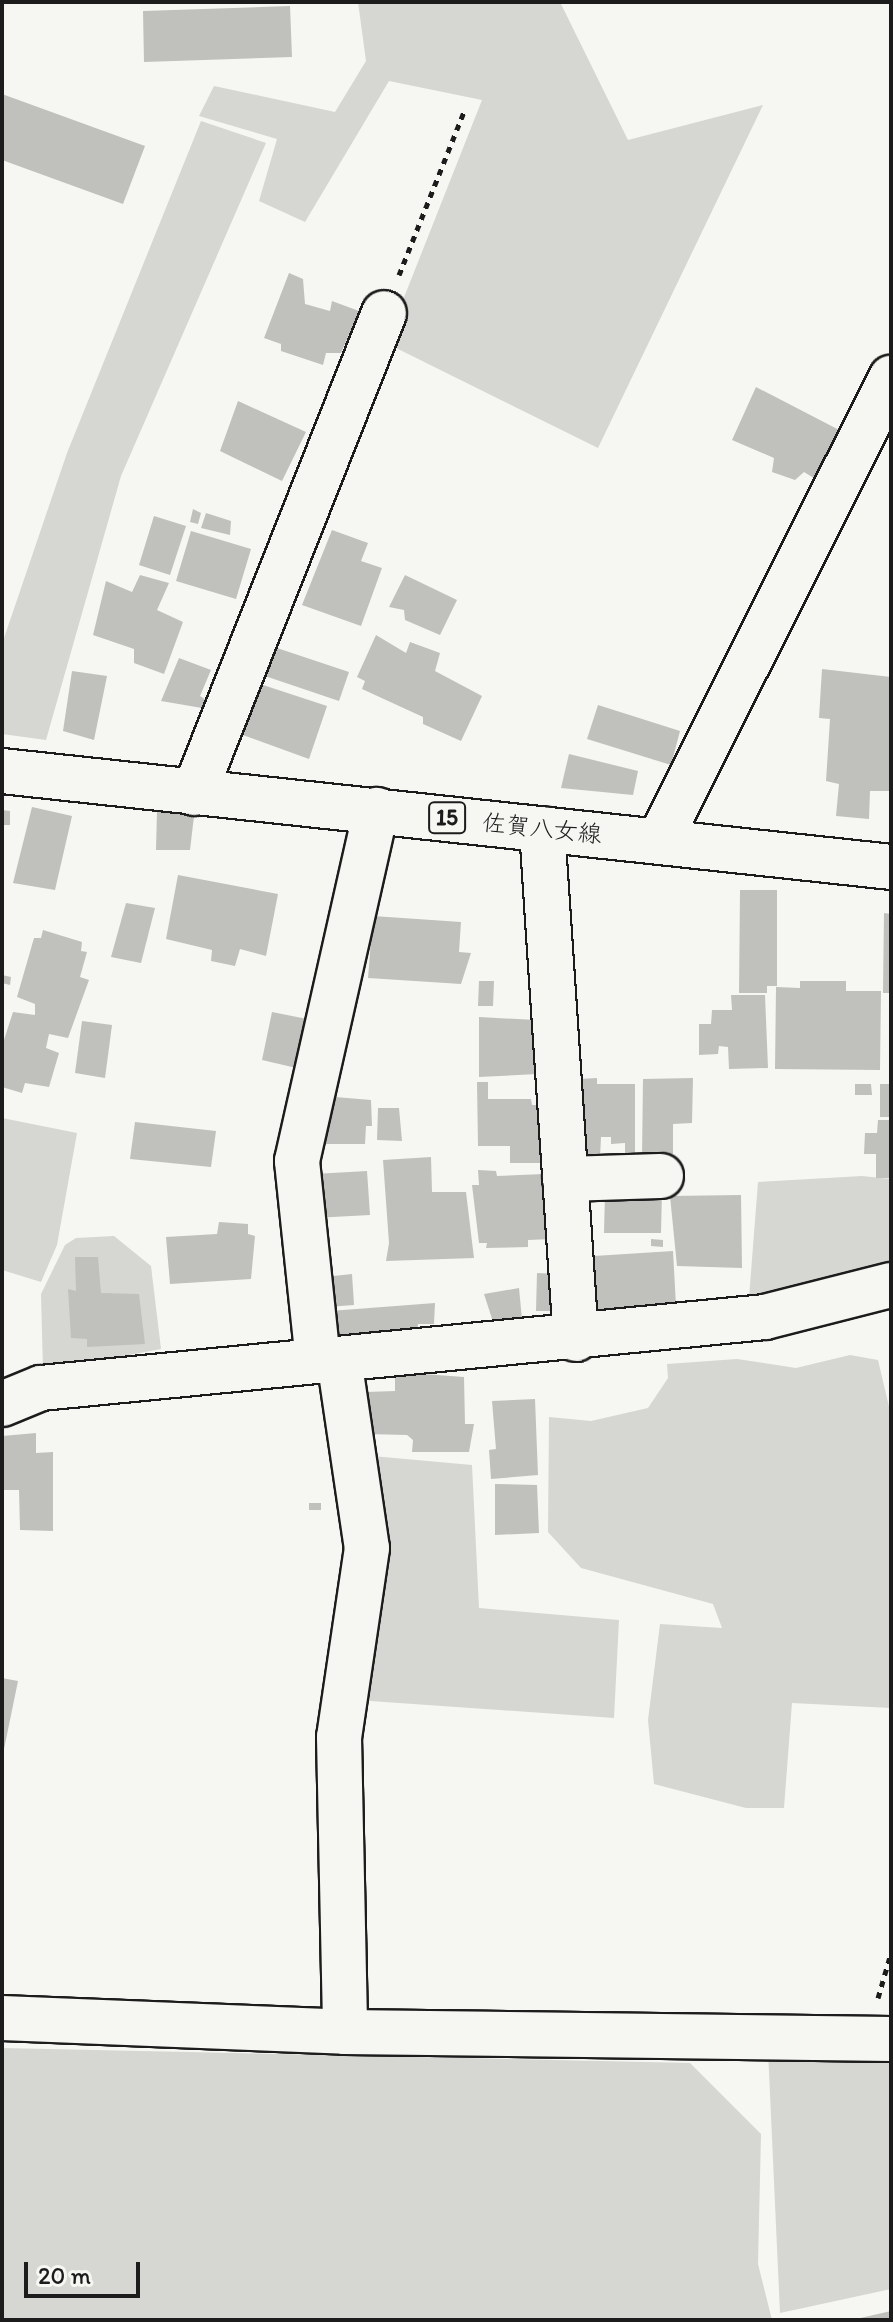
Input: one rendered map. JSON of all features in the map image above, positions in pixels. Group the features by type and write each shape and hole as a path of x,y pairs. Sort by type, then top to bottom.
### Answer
{"street":[{"path":"194,793 384,313"},
{"path":"660,839 891,378"},
{"name":"佐賀八女線","path":"2,771 660,839 891,867"},
{"path":"345,2032 339,1737 367,1548 329,1360 297,1161 376,810"},
{"path":"542,829 576,1339"},
{"path":"565,1179 661,1176"},
{"path":"2,1404 41,1388 576,1339 765,1317 891,1285"},
{"path":"2,2018 345,2032 891,2039"}],"path":[{"path":"384,313 464,112"}],"shaded area":[{"path":"358,2 560,2 628,140 763,105 598,448 386,343 482,100 389,81 305,222 259,201 277,139 199,116 214,86 335,112 366,61"},
{"path":"201,121 266,143 121,476 46,740 2,734 2,644 67,453"},
{"path":"2,1118 77,1133 57,1245 41,1282 2,1270"},
{"path":"862,1176 891,1179 891,1271 749,1298 758,1182"},
{"path":"114,1236 151,1266 161,1349 43,1371 41,1294 65,1245 76,1238"},
{"path":"850,1355 878,1360 891,1415 891,1708 792,1703 784,1808 746,1808 654,1784 648,1720 660,1624 722,1628 713,1604 581,1568 548,1532 549,1417 591,1421 648,1408 668,1378 667,1364 737,1359 796,1368"},
{"path":"372,1456 472,1465 479,1608 619,1620 614,1718 356,1700"},
{"path":"2,2048 690,2063 761,2134 758,2264 772,2320 2,2320"},
{"path":"768,2050 891,2051 891,2289 780,2313"}],"building":[{"path":"290,6 292,57 144,62 143,11"},
{"path":"2,94 145,146 123,204 2,160"},
{"path":"289,273 303,279 305,304 330,311 332,301 359,311 341,353 326,353 323,365 281,351 281,344 264,338"},
{"path":"756,387 845,433 822,483 804,472 795,480 772,472 774,458 732,440"},
{"path":"238,401 306,432 282,481 220,451"},
{"path":"193,509 201,513 198,524 190,522"},
{"path":"206,513 231,521 230,535 201,528"},
{"path":"154,516 186,526 170,575 139,565"},
{"path":"332,530 368,543 361,561 382,568 361,626 302,605"},
{"path":"191,531 251,549 236,599 176,581"},
{"path":"140,575 169,583 157,610 183,622 164,674 134,663 134,649 93,635 106,581 132,592"},
{"path":"405,575 457,600 440,635 405,620 404,610 389,607"},
{"path":"376,635 406,653 410,642 440,653 435,671 482,696 461,741 423,724 423,717 362,689 365,681 357,677"},
{"path":"271,646 349,672 339,701 262,675"},
{"path":"179,658 211,670 200,696 206,700 202,708 161,701"},
{"path":"822,669 891,677 891,791 870,791 869,819 836,816 839,784 826,781 830,719 819,718"},
{"path":"72,671 107,676 94,740 63,731"},
{"path":"257,683 327,706 309,759 240,734"},
{"path":"598,705 680,731 671,765 587,739"},
{"path":"569,754 638,771 633,795 561,788"},
{"path":"32,807 72,816 55,890 13,883"},
{"path":"2,810 10,811 10,825 2,825"},
{"path":"157,811 194,816 190,850 156,850"},
{"path":"178,875 278,894 266,956 240,949 235,966 211,961 212,950 166,939"},
{"path":"740,890 777,890 777,986 767,986 767,993 739,993"},
{"path":"126,903 155,908 141,963 111,957"},
{"path":"884,913 891,914 891,993 883,993"},
{"path":"373,916 461,922 459,952 471,953 461,984 368,978"},
{"path":"43,930 82,942 81,951 87,952 80,977 89,980 68,1038 49,1034 46,1048 59,1053 49,1087 25,1083 22,1093 2,1087 2,1046 13,1012 35,1015 35,1004 17,997 34,938 41,938"},
{"path":"2,975 11,977 10,985 2,983"},
{"path":"479,981 494,981 493,1006 478,1006"},
{"path":"800,981 846,981 846,991 881,991 880,1070 775,1069 776,987 800,988"},
{"path":"731,995 765,995 768,1068 729,1069 728,1047 719,1046 718,1054 699,1055 699,1024 711,1024 712,1010 732,1010"},
{"path":"272,1012 317,1021 305,1070 262,1060"},
{"path":"479,1017 536,1020 537,1074 479,1077"},
{"path":"82,1021 112,1025 105,1078 75,1073"},
{"path":"597,1078 597,1084 635,1084 635,1158 625,1158 625,1143 611,1144 611,1137 601,1137 600,1158 585,1158 579,1079"},
{"path":"693,1078 692,1123 673,1124 673,1154 642,1155 643,1079"},
{"path":"477,1082 488,1082 488,1099 531,1099 532,1105 539,1105 540,1163 510,1163 510,1146 478,1146"},
{"path":"855,1084 871,1084 872,1095 855,1095"},
{"path":"880,1084 891,1084 891,1117 880,1117"},
{"path":"323,1096 371,1100 372,1126 366,1126 365,1144 318,1144"},
{"path":"378,1108 399,1108 402,1141 377,1140"},
{"path":"878,1120 891,1120 891,1178 876,1178 876,1154 864,1154 865,1133 877,1133"},
{"path":"135,1122 216,1131 211,1167 130,1159"},
{"path":"431,1157 432,1192 466,1192 474,1258 386,1261 389,1243 383,1160"},
{"path":"478,1170 496,1171 497,1176 544,1174 552,1239 528,1240 528,1247 486,1248 487,1243 479,1243 472,1185 479,1185"},
{"path":"367,1171 370,1215 314,1218 314,1174"},
{"path":"662,1190 661,1233 604,1233 605,1193"},
{"path":"741,1195 742,1268 677,1266 670,1196"},
{"path":"219,1222 248,1224 248,1234 255,1236 251,1279 170,1284 166,1237 217,1234"},
{"path":"651,1239 663,1240 663,1247 651,1246"},
{"path":"673,1251 676,1306 597,1312 594,1256"},
{"path":"75,1257 98,1257 101,1293 139,1294 145,1344 87,1347 87,1339 71,1338 68,1289 76,1291"},
{"path":"537,1273 557,1274 556,1311 536,1311"},
{"path":"352,1274 354,1305 327,1307 324,1277"},
{"path":"519,1288 522,1320 495,1328 484,1294"},
{"path":"435,1303 434,1324 418,1324 417,1334 328,1341 330,1311"},
{"path":"395,1372 464,1377 465,1424 474,1424 469,1452 412,1452 413,1440 407,1435 366,1434 366,1392 395,1391"},
{"path":"535,1399 538,1475 491,1479 489,1450 496,1449 492,1401"},
{"path":"36,1433 36,1453 53,1452 53,1531 20,1530 19,1490 2,1490 2,1436"},
{"path":"495,1484 537,1485 539,1533 495,1535"},
{"path":"309,1503 321,1503 321,1510 309,1510"},
{"path":"2,1678 18,1681 3,1754 2,1754"},
{"path":"891,2311 891,2320 856,2319"}]}
